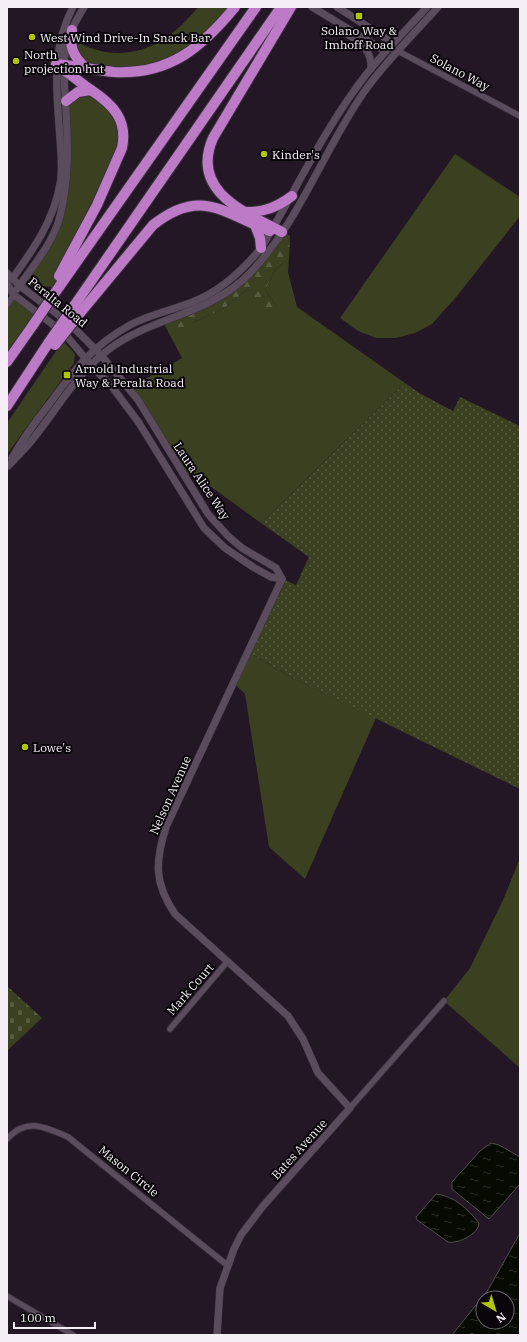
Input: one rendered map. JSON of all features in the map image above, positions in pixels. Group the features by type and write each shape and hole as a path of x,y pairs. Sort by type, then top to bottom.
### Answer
{"highway":[{"path":"61,66 85,67 113,72 136,72 162,65 186,54 205,41 235,7"},
{"path":"275,230 224,197 215,188 207,170 206,162 208,149 272,28 281,7"},
{"path":"9,404 77,310 272,28 291,7"},
{"path":"57,284 254,9"},
{"path":"72,30 70,40 72,50 77,60 85,67"},
{"path":"7,362 34,323 57,284 98,205 122,147 123,131 118,114 107,101 61,66"},
{"path":"66,101 78,92 91,90"},
{"path":"247,212 267,210 279,206 292,196"},
{"path":"77,310 153,225 165,216 178,210 194,206 212,206 224,209 255,226 275,230"},
{"path":"255,226 260,238 261,248"}],"street":[{"path":"7,305 52,235 60,218 65,196 67,174 66,101 61,66 65,22 73,7"},
{"path":"8,281 42,235 56,202 62,164 56,81 72,30 84,7"},
{"name":"Solano Way","path":"312,7 380,48 390,47 520,116"},
{"name":"Solano Way","path":"337,7 387,39 390,47"},
{"path":"7,466 28,445 91,365 101,356 134,334 206,305 227,293 259,263 292,196 332,125 371,69 427,7"},
{"path":"7,466 22,440 85,358 94,349 131,325 196,301 219,288 250,262 275,230 364,92 398,51 438,7"},
{"path":"325,15 329,22 364,45 369,52 371,69"},
{"name":"Peralta Road","path":"8,281 20,286 69,323 94,349"},
{"name":"Peralta Road","path":"8,281 14,295 64,333 85,358"},
{"name":"Laura Alice Way","path":"94,349 138,400 184,477 213,520 242,548 276,568 282,579"},
{"name":"Laura Alice Way","path":"85,358 113,388 135,416 204,528 225,548 253,567 271,577 282,579"},
{"name":"Nelson Avenue","path":"282,579 172,815 159,851 157,863 159,882 168,903 175,914 288,1016 303,1039 318,1073 350,1108"},
{"name":"Mark Court","path":"170,1029 227,962"},
{"name":"Bates Avenue","path":"217,1335 220,1288 227,1265 241,1234 444,1001"},
{"name":"Mason Circle","path":"7,1139 23,1127 40,1125 68,1137 227,1265"},
{"path":"7,1296 73,1335"}],"green space":[{"path":"198,7 235,7 205,41 149,69 85,67 70,40 105,52 133,52 158,43 169,36 189,18"},
{"path":"91,90 107,101 124,139 59,287 20,286 60,218 66,101"},
{"path":"455,154 520,197 520,216 457,296 432,324 415,333 396,338 376,338 358,331 340,318"},
{"path":"282,232 290,236 289,258 275,270 265,290 277,307 277,315 271,314 248,289 223,309 192,323 186,331 176,332 170,320 206,305 249,274"},
{"path":"289,258 288,272 297,307 405,383 261,523 192,473 184,477 128,389 182,358 163,322 170,320 192,323 223,309 248,289 259,299 277,307 265,290 275,270"},
{"path":"14,295 38,313 7,363 7,305"},
{"path":"63,341 75,354 74,363 7,454 7,423"},
{"path":"405,383 419,393 453,411 460,397 520,426 520,789 289,676 248,652 282,579 296,585 309,557 261,523"},
{"path":"248,652 289,676 376,718 305,879 269,847 245,694 234,683"},
{"path":"520,858 520,1068 444,1001 470,968 503,900"},
{"path":"7,986 42,1018 7,1051"}],"water":[{"path":"491,1143 499,1145 520,1157 520,1184 489,1219 452,1189 452,1182 480,1151"},
{"path":"436,1194 449,1197 465,1208 479,1223 476,1231 462,1240 448,1242 417,1220 416,1217"},
{"path":"520,1233 520,1335 452,1335 475,1306 475,1330 515,1330 515,1290 488,1290"}],"place":[{"name":"Solano Way & Imhoff Road","path":"359,16"},
{"name":"West Wind Drive-In Snack Bar","path":"32,37"},
{"name":"North projection hut","path":"16,61"},
{"name":"Kinder's","path":"264,154"},
{"name":"Arnold Industrial Way & Peralta Road","path":"67,375"},
{"name":"Lowe's","path":"25,747"}]}
